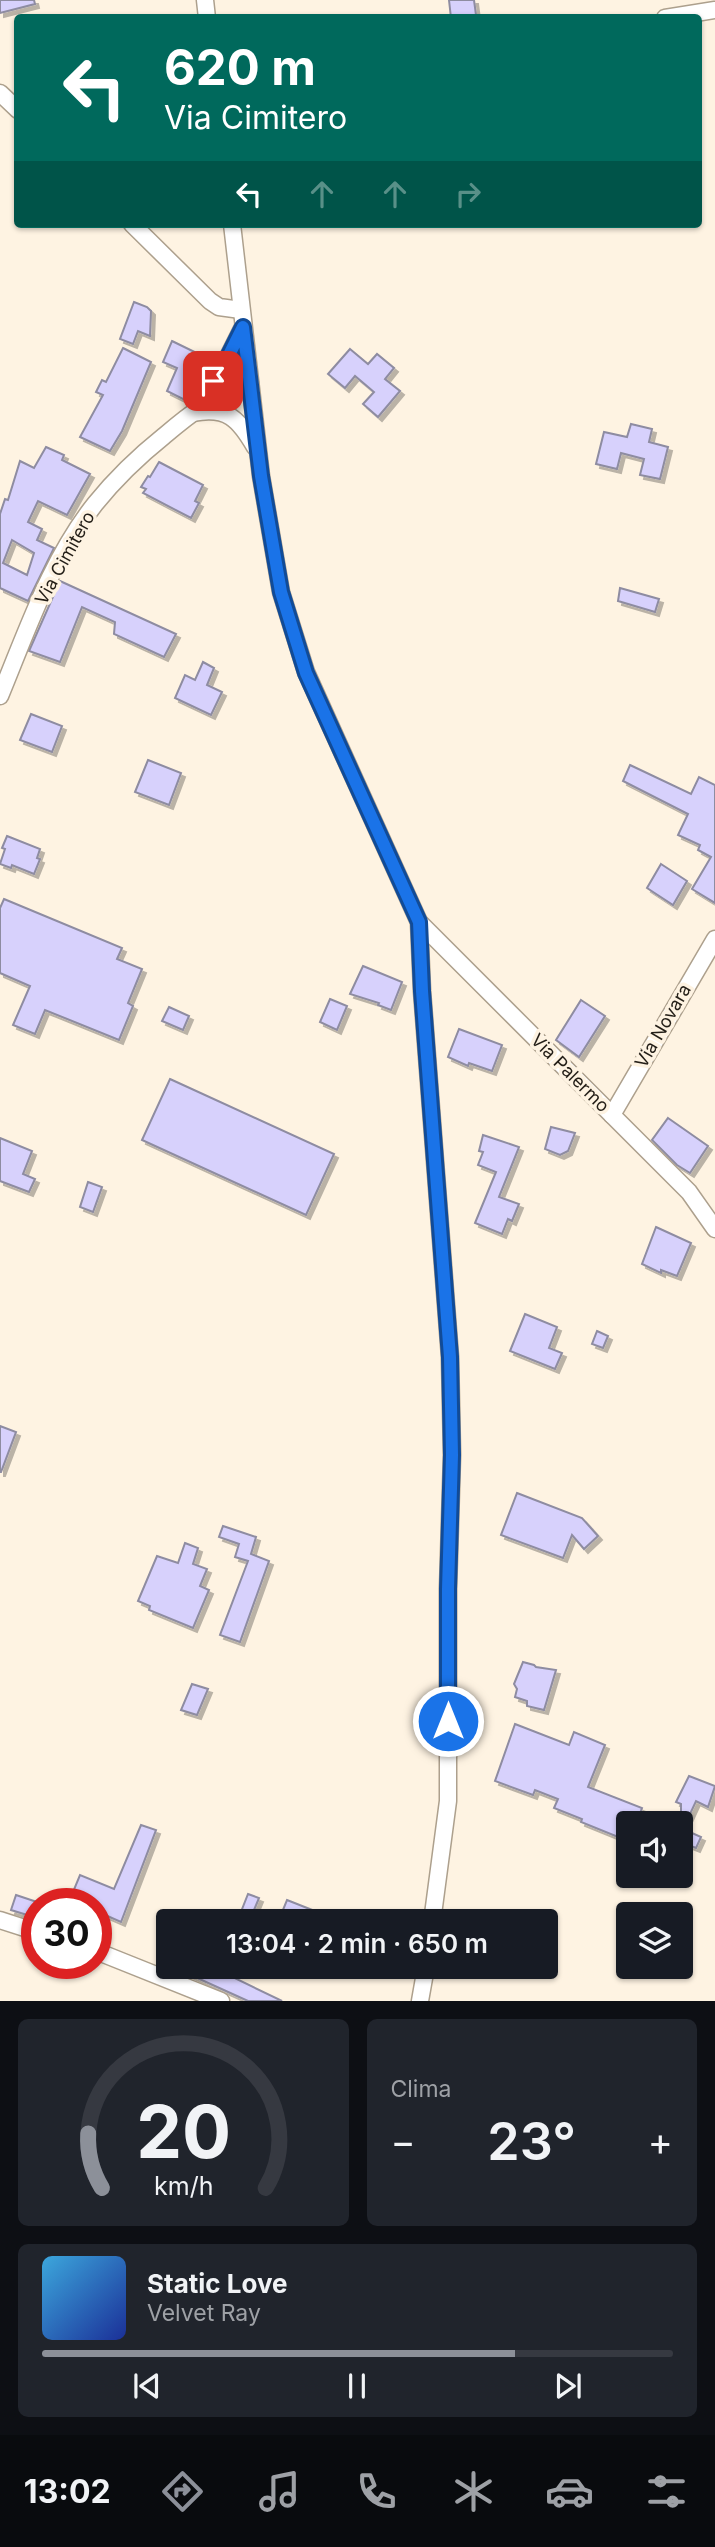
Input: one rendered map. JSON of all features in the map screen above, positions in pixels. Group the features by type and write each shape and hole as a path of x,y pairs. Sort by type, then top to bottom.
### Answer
{"street":[{"path":"690,14 715,10"},
{"path":"0,93 14,106"},
{"path":"136,228 210,301 219,307 241,310"},
{"path":"232,228 258,452 281,592 306,673 419,922 450,1357 452,1455 448,1589 448,1801 434,1909"},
{"name":"Via Cimitero","path":"191,413 226,361 243,327"},
{"name":"Via Cimitero","path":"0,696 55,567 94,505 135,460 191,413 214,397 250,383"},
{"path":"191,413 209,410 235,418 258,452"},
{"name":"Via Palermo","path":"419,922 689,1192 715,1229"},
{"name":"Via Novara","path":"612,1115 715,939"},
{"path":"0,1920 21,1927"},
{"path":"112,1957 221,2001"},
{"path":"420,2001 424,1979"}],"building":[{"path":"0,0 34,0 35,4 0,13"},
{"path":"449,0 474,0 476,14 451,14"},
{"path":"134,302 151,311 150,336 138,331 133,344 120,339"},
{"path":"172,341 211,360 198,383 194,381 185,400 167,391 177,368 163,362"},
{"path":"123,348 151,362 122,431 110,451 80,437 103,395 96,392 102,380 106,382"},
{"path":"350,349 368,364 377,354 394,368 385,379 400,391 378,417 363,404 374,392 355,376 345,388 328,374"},
{"path":"631,424 652,429 649,442 668,447 660,479 640,475 644,459 621,453 617,469 596,464 604,432 627,437"},
{"path":"46,447 64,455 62,460 90,474 67,515 38,501 28,522 42,529 37,540 54,548 28,601 0,588 0,514 5,499 8,500 20,461 34,468","holes":["12,540 34,553 27,575 3,563"]},
{"path":"159,462 203,485 195,501 199,503 191,518 143,493 146,489 141,487"},
{"path":"60,581 176,634 164,657 114,634 115,622 82,607 60,662 29,651"},
{"path":"620,588 659,599 655,612 618,601"},
{"path":"203,662 214,668 207,685 222,692 211,715 175,698 185,675 195,680"},
{"path":"31,714 62,726 52,752 20,740"},
{"path":"148,760 181,773 169,805 135,792"},
{"path":"630,765 691,794 699,777 715,785 715,903 692,889 711,857 698,850 700,845 678,835 688,814 623,781"},
{"path":"7,836 40,849 37,858 40,859 34,874 12,865 11,868 0,864"},
{"path":"661,864 687,881 673,905 647,888"},
{"path":"4,899 122,948 117,959 142,969 128,1003 133,1006 119,1040 45,1010 35,1034 13,1025 30,986 0,973 0,908"},
{"path":"363,966 402,982 391,1010 378,1005 379,1003 350,994"},
{"path":"330,999 347,1006 337,1030 320,1022"},
{"path":"581,1000 605,1016 579,1057 556,1040"},
{"path":"169,1007 189,1016 183,1030 162,1021"},
{"path":"459,1029 502,1045 492,1071 469,1063 468,1066 448,1057"},
{"path":"170,1079 334,1154 306,1215 142,1140"},
{"path":"668,1118 708,1146 690,1173 677,1165 652,1140"},
{"path":"551,1127 575,1133 568,1151 560,1155 545,1149"},
{"path":"483,1135 519,1147 499,1197 519,1204 512,1221 508,1219 502,1234 475,1223 496,1172 478,1165 483,1152 479,1151"},
{"path":"0,1138 32,1151 23,1174 35,1179 29,1192 0,1181"},
{"path":"88,1182 102,1187 93,1212 80,1207"},
{"path":"656,1227 691,1243 677,1276 661,1270 661,1273 642,1264"},
{"path":"525,1314 557,1327 549,1348 562,1353 555,1369 510,1351"},
{"path":"597,1331 608,1336 603,1348 592,1344"},
{"path":"0,1426 16,1432 1,1472 0,1472"},
{"path":"517,1493 582,1518 598,1536 584,1549 572,1535 563,1558 501,1535"},
{"path":"223,1526 256,1537 251,1554 269,1561 240,1642 220,1635 248,1561 235,1557 239,1544 219,1537"},
{"path":"185,1543 198,1548 193,1564 207,1569 200,1586 209,1590 193,1628 149,1610 150,1606 138,1601 157,1556 178,1563"},
{"path":"523,1662 556,1670 544,1710 527,1706 527,1701 515,1697 517,1689 514,1684"},
{"path":"192,1684 208,1689 197,1715 181,1710"},
{"path":"515,1724 569,1745 574,1732 605,1745 588,1787 642,1808 641,1811 616,1811 616,1836 554,1808 558,1799 535,1790 533,1795 495,1781"},
{"path":"689,1776 715,1786 708,1807 696,1801 691,1811 681,1811 681,1804 676,1802"},
{"path":"141,1825 156,1830 121,1922 112,1918 112,1888 114,1889"},
{"path":"693,1833 701,1837 696,1848 693,1847"},
{"path":"80,1875 112,1888 75,1888"},
{"path":"248,1894 259,1898 254,1909 242,1909"},
{"path":"16,1895 21,1897 21,1913 11,1910"},
{"path":"287,1900 310,1909 283,1909"},
{"path":"199,1979 237,1979 282,2001 248,2001"}],"route":[{"path":"213,381 243,327 261,476 281,592 306,673 419,922 450,1357 452,1455 448,1721"}]}
